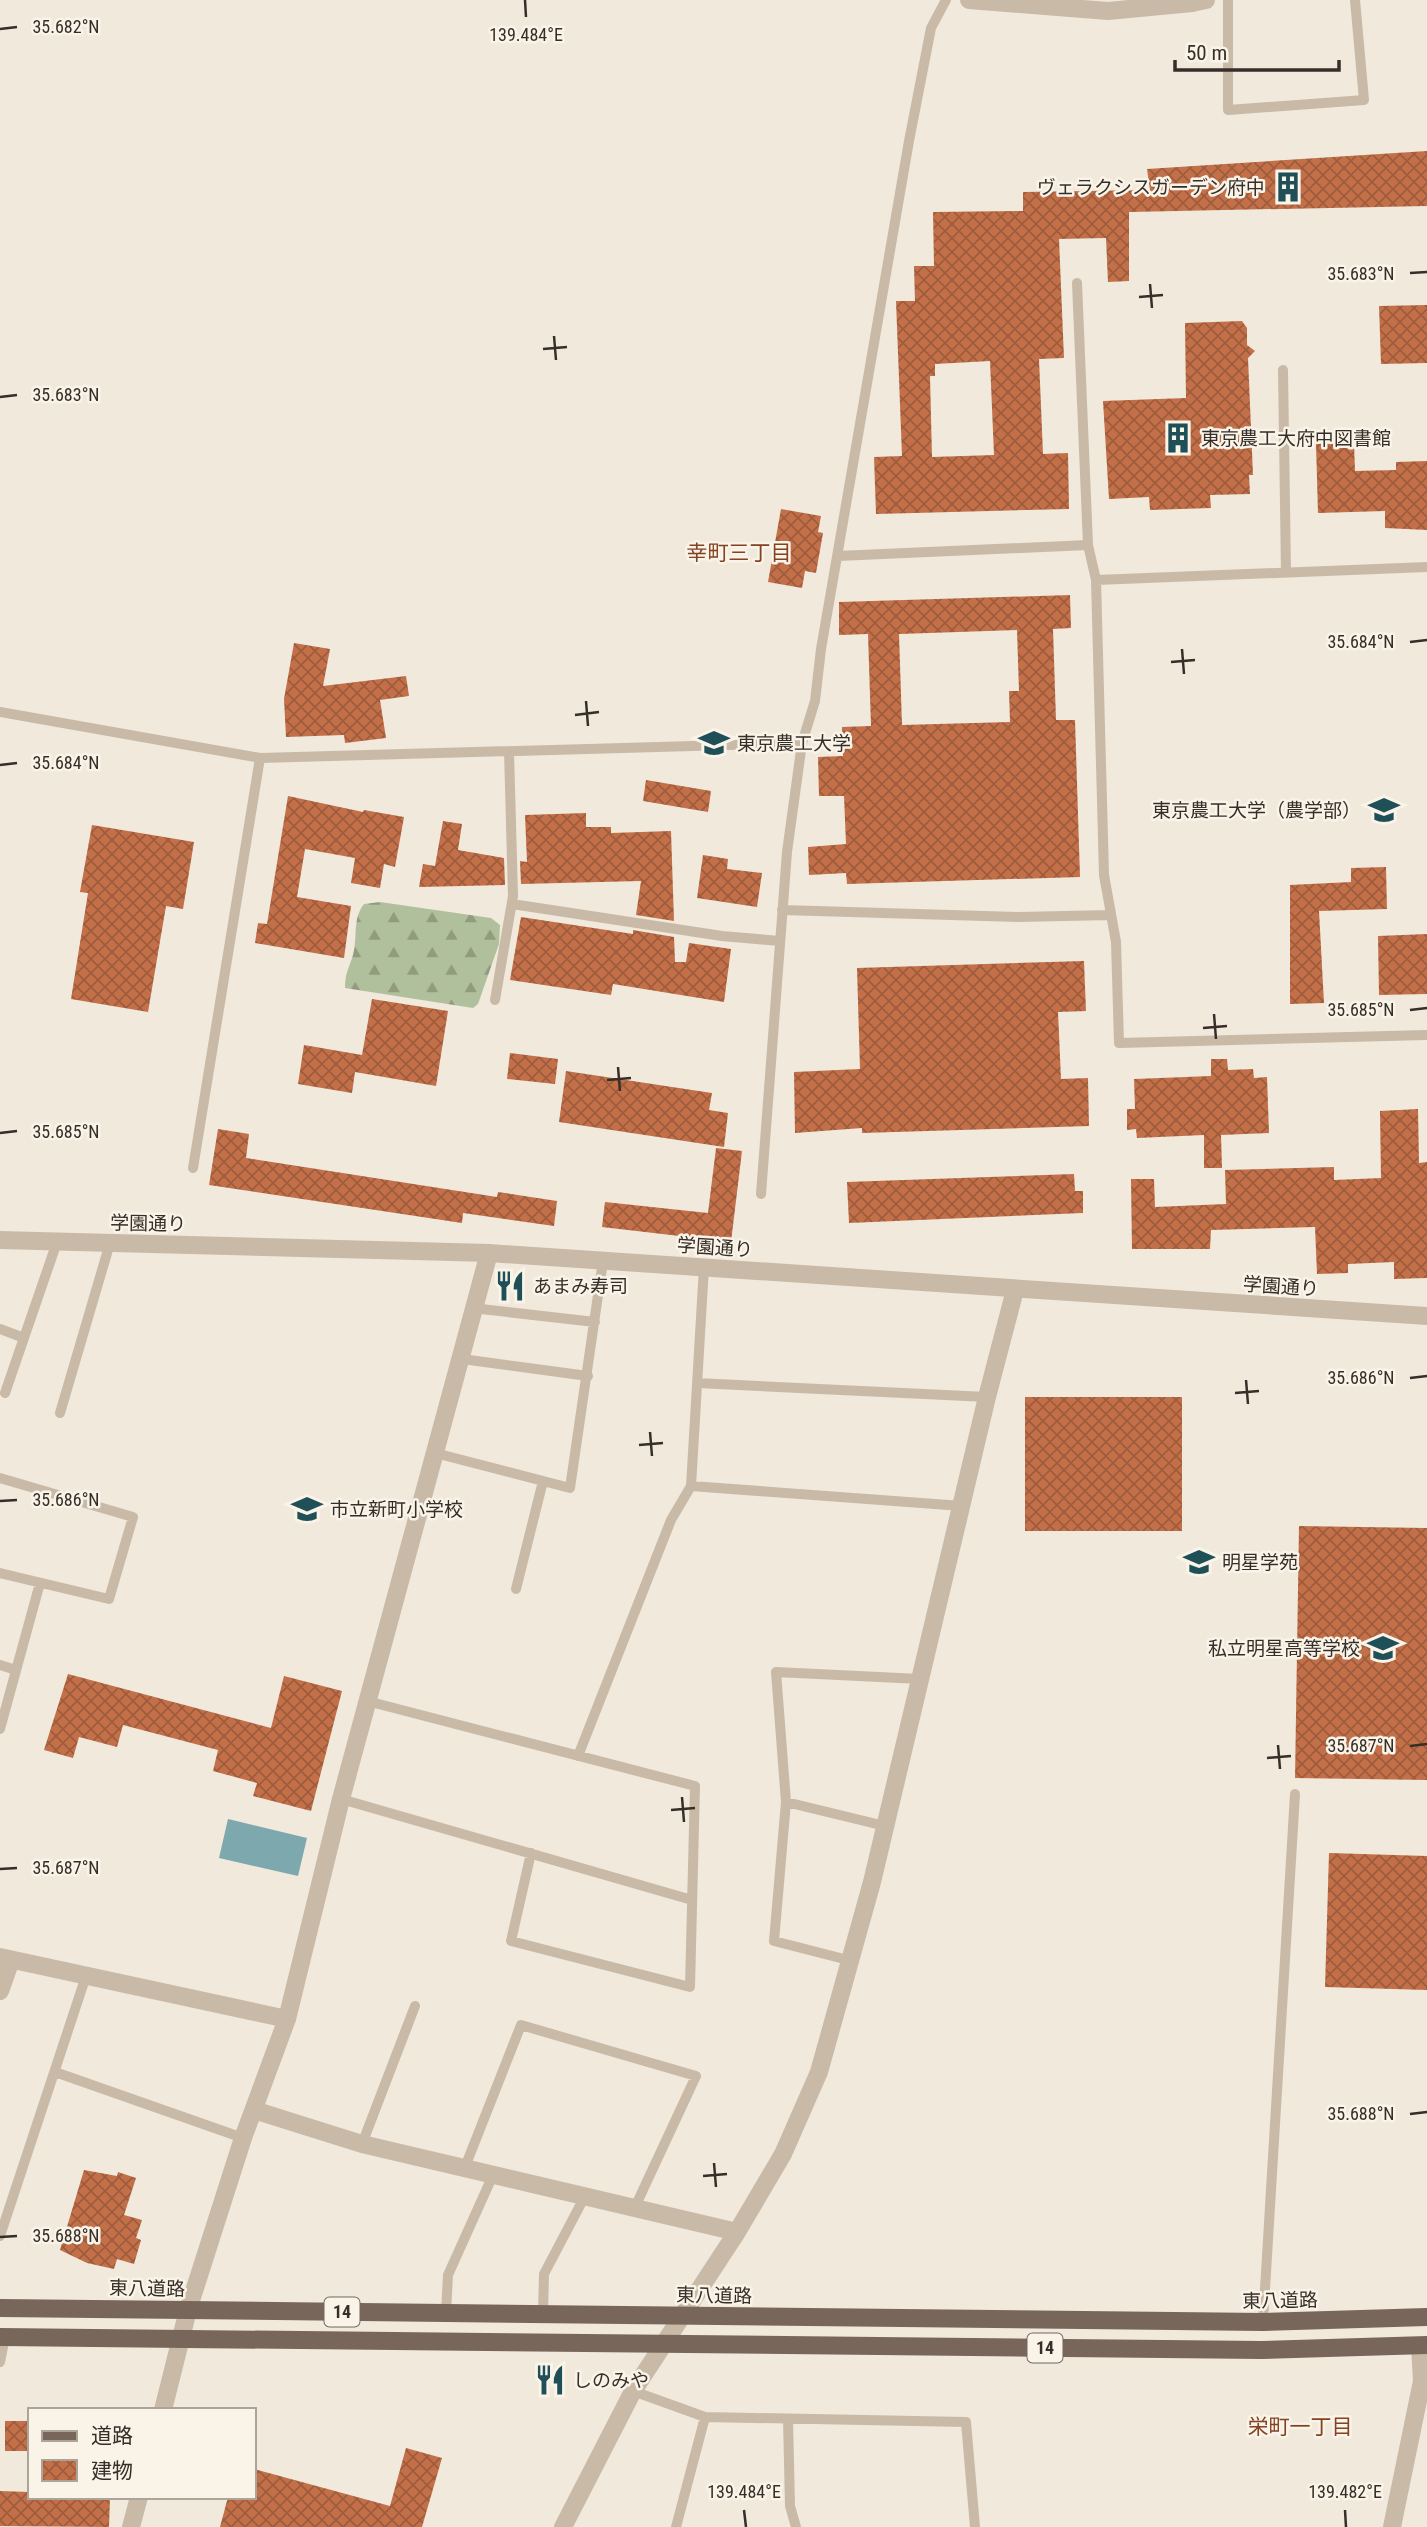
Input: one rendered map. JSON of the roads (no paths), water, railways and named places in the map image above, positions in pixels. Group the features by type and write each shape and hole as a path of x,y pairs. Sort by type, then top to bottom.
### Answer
{"main road":[{"name":"東八道路","path":"0,2308 1263,2322 1427,2317"},
{"path":"1262,2350 1263,2322"},
{"name":"14","path":"2,2337 1262,2350 1423,2346"}],"street":[{"path":"969,0 1108,10 1144,4 1199,2"},
{"name":"学園通り","path":"0,1240 489,1253 1427,1316"},
{"path":"163,2408 188,2309 243,2138 287,2019 341,1798 489,1253"},
{"path":"563,2527 633,2391 737,2232 783,2154 819,2072 885,1826 1015,1290"},
{"path":"0,1991 6,1959 287,2019"},
{"path":"254,2110 362,2144 737,2232"},
{"path":"1392,2527 1422,2381 1423,2346"},
{"path":"131,2527 138,2499"}],"lane":[{"path":"761,1194 787,852 802,743 815,701 909,141 931,28 946,0"},
{"path":"1228,0 1228,110 1363,100 1354,0"},
{"path":"1077,283 1088,545 1096,580 1104,875 1116,942 1119,1043 1427,1035"},
{"path":"1283,370 1286,572"},
{"path":"838,556 1088,545"},
{"path":"1096,580 1427,567"},
{"path":"0,712 260,758 802,743"},
{"path":"495,1000 512,904 509,751"},
{"path":"193,1168 260,758"},
{"path":"512,904 722,936 780,941"},
{"path":"782,910 1018,916 1111,915"},
{"path":"5,1394 57,1242"},
{"path":"60,1413 110,1243"},
{"path":"435,1454 570,1488 603,1261"},
{"path":"578,1756 671,1520 691,1486 704,1267"},
{"path":"472,1308 595,1322"},
{"path":"0,1329 24,1338"},
{"path":"462,1359 588,1376"},
{"path":"697,1383 987,1397"},
{"path":"0,1478 133,1517 109,1599 0,1573"},
{"path":"516,1589 543,1481"},
{"path":"691,1486 962,1506"},
{"path":"0,1729 40,1583"},
{"path":"0,1665 16,1670"},
{"path":"848,1960 774,1941 786,1802 776,1672 920,1679"},
{"path":"367,1701 695,1786 690,1987 511,1941 531,1853"},
{"path":"1263,2322 1295,1794"},
{"path":"341,1798 692,1900"},
{"path":"786,1802 885,1826"},
{"path":"0,2236 86,1976"},
{"path":"362,2144 415,2006"},
{"path":"465,2167 521,2025 695,2076 635,2207"},
{"path":"55,2072 243,2138"},
{"path":"446,2314 448,2275 493,2175"},
{"path":"543,2315 544,2274 585,2196"},
{"path":"0,2362 2,2337"},
{"path":"633,2391 705,2417 966,2422 975,2527"},
{"path":"676,2527 705,2417"},
{"path":"788,2419 790,2506 796,2527"}],"water":[{"path":"228,1819 307,1838 298,1876 219,1858"}],"place":[{"name":"ヴェラクシスガーデン府中","path":"1288,187"},
{"name":"東京農工大府中図書館","path":"1178,438"},
{"name":"東京農工大学","path":"714,743"},
{"name":"東京農工大学（農学部）","path":"1384,810"},
{"name":"あまみ寿司","path":"510,1286"},
{"name":"市立新町小学校","path":"307,1509"},
{"name":"明星学苑","path":"1199,1562"},
{"name":"私立明星高等学校","path":"1383,1648"},
{"name":"しのみや","path":"550,2380"}],"district":[{"name":"幸町三丁目","path":"739,553"},
{"name":"栄町一丁目","path":"1300,2427"}]}
